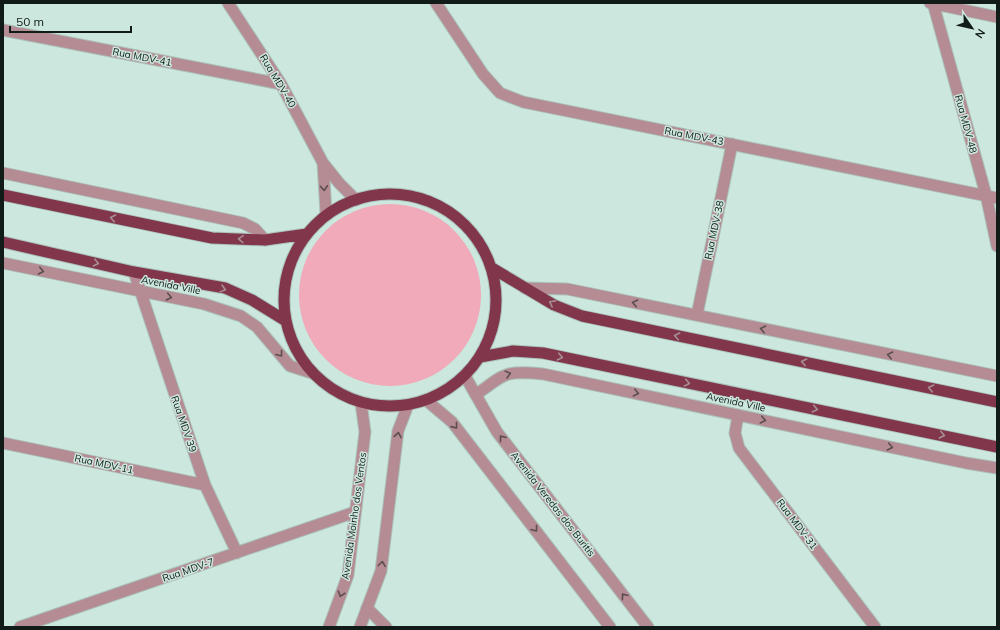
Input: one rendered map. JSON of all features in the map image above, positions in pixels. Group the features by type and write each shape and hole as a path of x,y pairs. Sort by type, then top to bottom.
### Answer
{"highway":[{"path":"402,194 433,202 459,219 479,240 492,268 497,298 494,324 480,357 465,376 447,390 426,400 408,405 384,407 361,403 334,391 312,373 295,348 286,321 284,291 292,258 307,234 326,213 356,200 376,195 402,194"},
{"path":"3,195 212,238 265,240 307,234"},
{"name":"Avenida Ville","path":"3,242 134,272 225,288 252,300 286,321"},
{"path":"492,268 554,304 582,316 997,402"},
{"name":"Avenida Ville","path":"480,357 513,352 543,353 997,447"}],"street":[{"name":"Rua MDV-40","path":"228,3 281,84 323,162 339,183 356,200"},
{"name":"Rua MDV-43","path":"436,3 483,74 500,93 523,102 992,196"},
{"path":"932,3 997,17"},
{"name":"Rua MDV-48","path":"932,3 992,196 997,246"},
{"name":"Rua MDV-41","path":"3,30 281,84"},
{"name":"Rua MDV-38","path":"697,315 732,144"},
{"name":"Rua MDV-40","path":"323,162 326,213"},
{"path":"3,173 243,223 255,229 265,240"},
{"name":"Avenida Ville","path":"3,263 139,292 204,304 241,316 257,327 290,366 312,373"},
{"name":"Rua MDV 39","path":"134,272 139,292 205,484 237,553"},
{"path":"525,288 567,289 997,376"},
{"name":"Avenida Ville","path":"476,395 500,376 518,372 543,374 966,463 997,468"},
{"name":"Avenida Veredas dos Buritis","path":"465,376 497,432 648,627"},
{"path":"426,400 452,422 610,627"},
{"name":"Avenida Moinho dos Ventos","path":"329,627 348,575 365,432 361,403"},
{"path":"360,627 381,571 398,431 408,405"},
{"name":"Rua MDV-31","path":"738,415 735,433 739,448 875,627"},
{"name":"Rua MDV-11","path":"3,442 205,484"},
{"name":"Rua MDV-7","path":"20,627 355,512"},
{"path":"367,608 386,627"}],"shaded area":[{"path":"390,204 408,206 425,211 440,219 460,237 474,260 479,277 481,295 479,313 474,330 466,345 448,365 425,379 408,384 390,386 372,384 355,379 340,371 320,353 306,330 301,313 299,295 301,277 306,260 314,245 332,225 355,211 372,206"}]}
